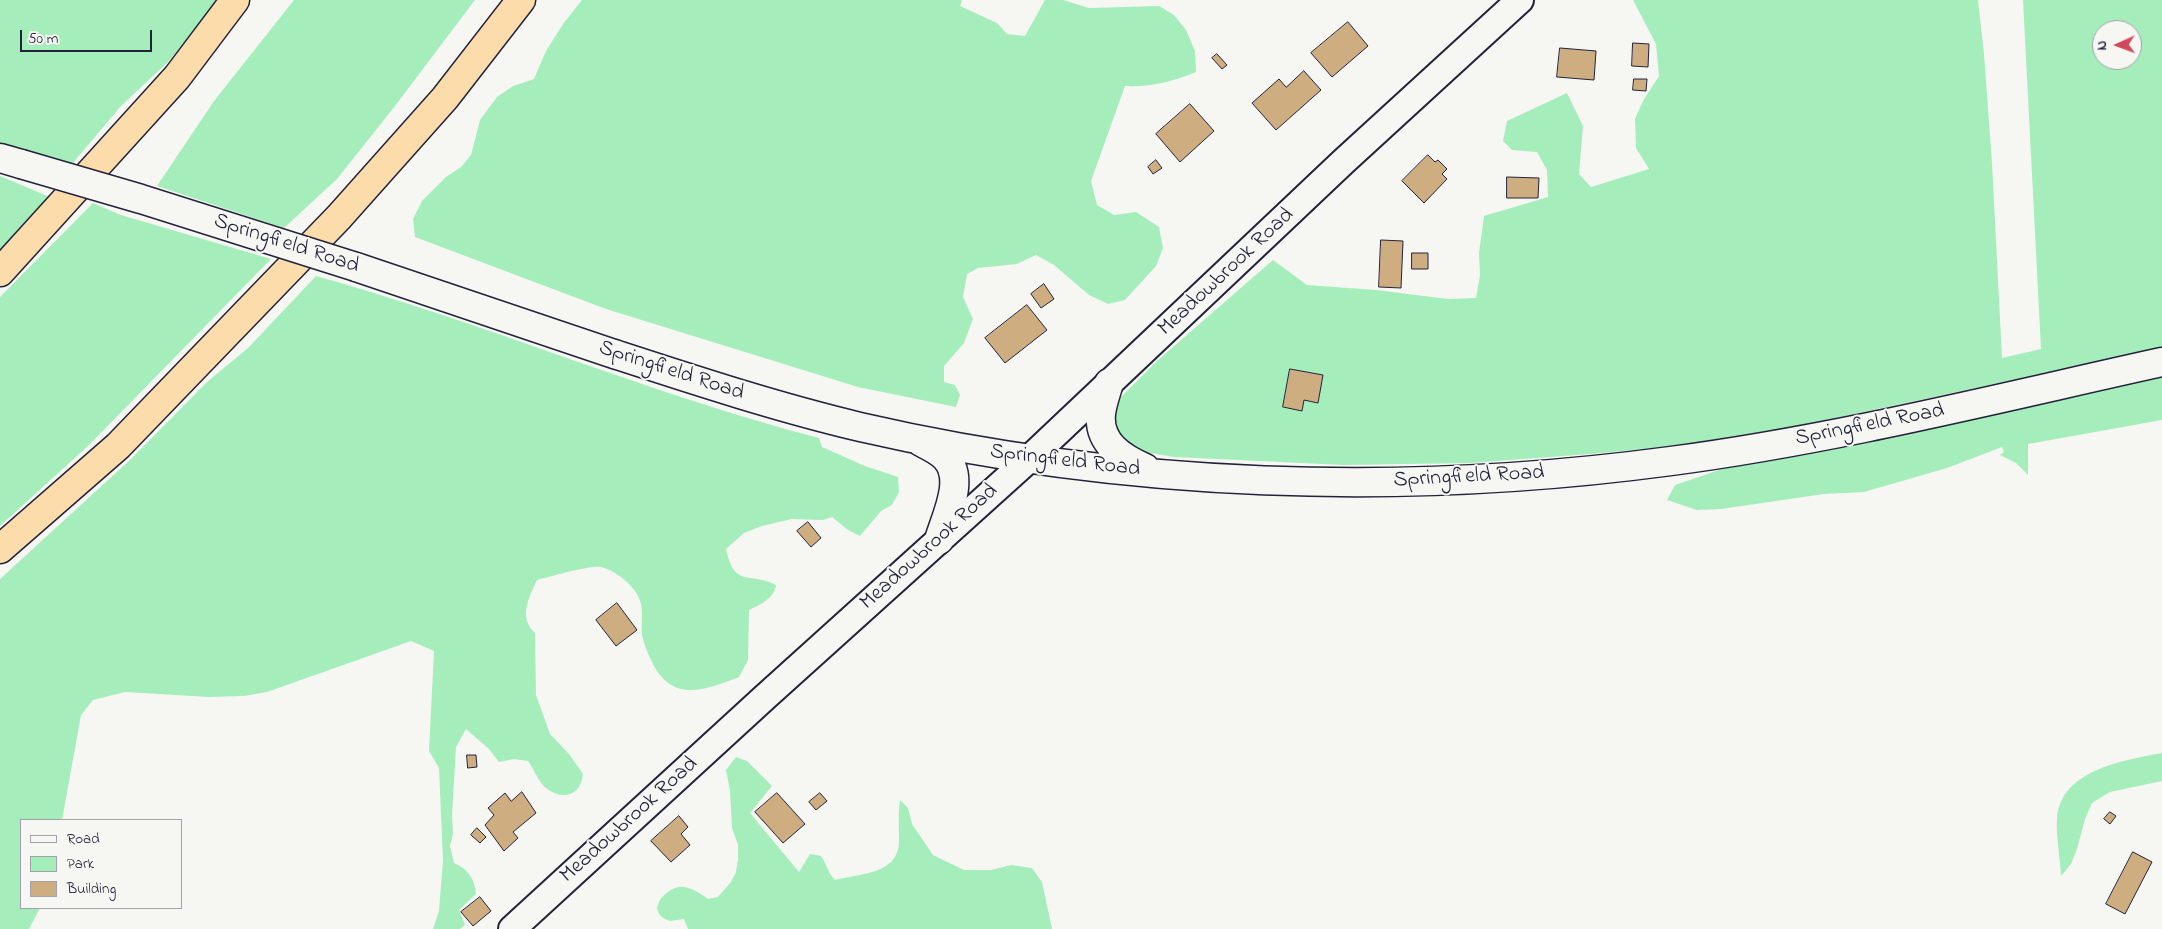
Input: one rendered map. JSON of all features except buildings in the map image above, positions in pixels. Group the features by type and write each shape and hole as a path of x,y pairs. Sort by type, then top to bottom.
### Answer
{"highway":[{"path":"0,272 177,77 236,0"},
{"path":"0,549 118,446 339,217 444,98 521,0"}],"main road":[{"name":"Springfield Road","path":"11,161 141,199 356,267 722,389 792,410 913,437 1029,459 1158,474 1305,482 1375,483 1515,477 1632,466 1725,453 1908,419 2162,362"},
{"path":"1109,383 1101,413 1101,426 1107,440 1117,453 1158,474"},
{"path":"913,437 937,450 946,458 954,471 954,488 939,540"}],"street":[{"name":"Meadowbrook Road","path":"512,929 1029,459 1278,226 1343,162 1520,0"}],"green space":[{"path":"0,0 219,0 168,62 121,106 72,164 0,143"},
{"path":"294,0 475,0 337,179 284,228 157,186 214,101"},
{"path":"582,0 962,0 960,6 997,23 1007,34 1025,36 1045,0 1063,0 1089,8 1159,6 1174,15 1186,30 1195,51 1196,72 1161,83 1144,86 1125,86 1091,181 1097,205 1114,215 1136,212 1159,227 1163,248 1156,266 1125,300 1108,304 1089,295 1054,265 1036,255 1017,264 978,268 967,274 963,297 973,319 964,343 944,366 944,382 955,385 960,395 956,407 858,387 606,309 415,237 413,219 422,201 446,177 461,167 471,155 480,120 497,97 513,86 534,79 546,51 563,24"},
{"path":"1633,0 1978,0 1992,163 2002,358 2041,349 2023,0 2162,0 2162,348 1798,426 1667,447 1590,454 1470,463 1344,465 1174,457 1126,449 1112,436 1115,403 1158,360 1273,260 1307,285 1376,290 1448,299 1476,298 1480,275 1479,253 1484,216 1548,197 1547,170 1537,152 1512,150 1503,141 1507,121 1567,93 1583,126 1579,174 1591,187 1649,169 1636,148 1635,119 1643,101 1659,76 1656,44"},
{"path":"0,176 52,198 0,254"},
{"path":"93,203 121,215 271,259 89,445 0,526 0,297"},
{"path":"316,276 442,315 693,401 819,438 822,447 865,466 898,477 899,492 892,505 881,511 860,536 848,530 832,517 823,520 792,519 762,526 744,533 726,549 734,570 738,574 776,585 770,597 749,610 748,660 739,677 702,689 680,689 670,684 661,676 653,664 642,635 642,608 639,598 631,586 614,572 601,567 595,567 579,569 537,580 528,600 526,614 527,621 535,633 536,695 550,734 569,754 583,774 579,787 575,792 564,795 552,792 541,783 528,761 514,759 499,762 489,749 466,729 456,747 452,815 453,834 450,846 454,863 470,875 476,894 459,910 465,925 460,929 433,929 439,911 443,860 439,768 429,751 434,651 411,641 267,692 244,696 209,697 125,692 93,700 81,715 62,819 20,819 20,909 39,909 29,929 0,929 0,579 131,459 207,382 248,348"},
{"path":"2162,374 2162,420 2028,444 2028,475 2016,463 2000,455 2004,452 2002,447 1947,468 1864,492 1824,494 1721,509 1697,510 1667,500 1675,485 1728,467 1805,454"},
{"path":"2162,753 2162,781 2110,792 2092,803 2071,864 2061,876 2057,819 2061,802 2069,789 2082,778 2096,770 2130,759"},
{"path":"736,757 747,761 772,786 750,813 799,872 810,854 821,856 835,880 867,873 886,866 893,860 898,851 900,800 908,808 912,824 933,855 964,870 991,870 1011,865 1032,868 1042,882 1052,929 688,929 684,919 670,921 665,919 658,911 658,906 663,896 668,892 678,887 686,887 693,889 708,899 718,897 731,882 736,872 738,845 732,828 730,791 726,770"}]}
